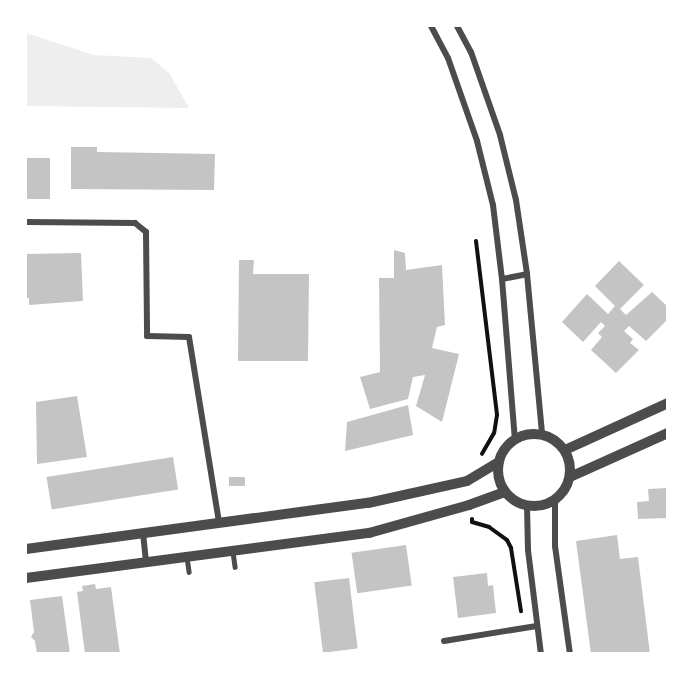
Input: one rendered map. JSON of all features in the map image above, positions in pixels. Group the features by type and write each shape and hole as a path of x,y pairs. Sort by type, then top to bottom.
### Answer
{"street":[{"path":"431,26 448,58 477,141 493,206 502,279 515,439"},
{"path":"457,26 471,52 500,135 516,200 527,274 542,434"},
{"path":"26,222 135,223 146,232 147,336 189,337 219,523"},
{"path":"502,279 527,274"},
{"path":"565,450 668,403"},
{"path":"570,477 668,433"},
{"path":"26,549 368,503 467,482 499,462 508,445 524,435 542,434 551,438 565,450 569,458 570,477 567,486 555,500 546,505 527,506 511,498 505,492 500,482 499,462"},
{"path":"26,578 369,533 470,505 505,492"},
{"path":"555,500 555,546 570,654"},
{"path":"527,506 528,550 541,654"},
{"path":"143,533 146,562"},
{"path":"444,641 537,626"}],"lane":[{"path":"233,551 235,567"},
{"path":"187,557 189,572"}],"path":[{"path":"476,241 497,415 494,433 478,459"},
{"path":"472,522 500,534 511,548 524,628"}],"shaded area":[{"path":"26,33 94,55 151,58 169,73 189,108 26,106"}],"building":[{"path":"71,147 97,147 97,152 215,154 214,190 71,189"},
{"path":"26,158 50,158 50,199 26,199"},
{"path":"394,250 405,253 406,270 442,265 445,325 437,327 432,348 459,354 442,422 416,406 425,375 413,377 408,399 370,409 360,377 380,372 379,278 394,278"},
{"path":"81,253 83,301 29,305 29,298 26,298 26,254"},
{"path":"239,260 254,260 253,274 309,274 308,361 238,361"},
{"path":"619,261 644,285 620,309 626,315 652,292 668,307 668,319 646,341 629,326 624,331 633,339 630,343 639,350 616,373 591,350 602,337 598,333 605,326 601,322 583,342 562,322 587,294 608,314 615,306 595,286"},
{"path":"77,396 87,457 37,464 36,402"},
{"path":"408,405 413,435 345,451 347,422"},
{"path":"173,457 178,490 52,510 47,477"},
{"path":"229,477 245,477 245,486 229,486"},
{"path":"668,488 668,518 638,519 637,502 649,501 648,489"},
{"path":"617,535 620,559 638,557 650,654 591,654 576,541"},
{"path":"406,545 412,586 357,593 352,553"},
{"path":"487,573 488,586 493,585 496,613 458,618 453,577"},
{"path":"349,578 358,648 323,653 314,582"},
{"path":"95,584 96,589 111,587 120,654 85,654 77,592 83,591 82,586"},
{"path":"62,596 70,654 37,654 35,641 31,637 34,632 30,600"}]}
